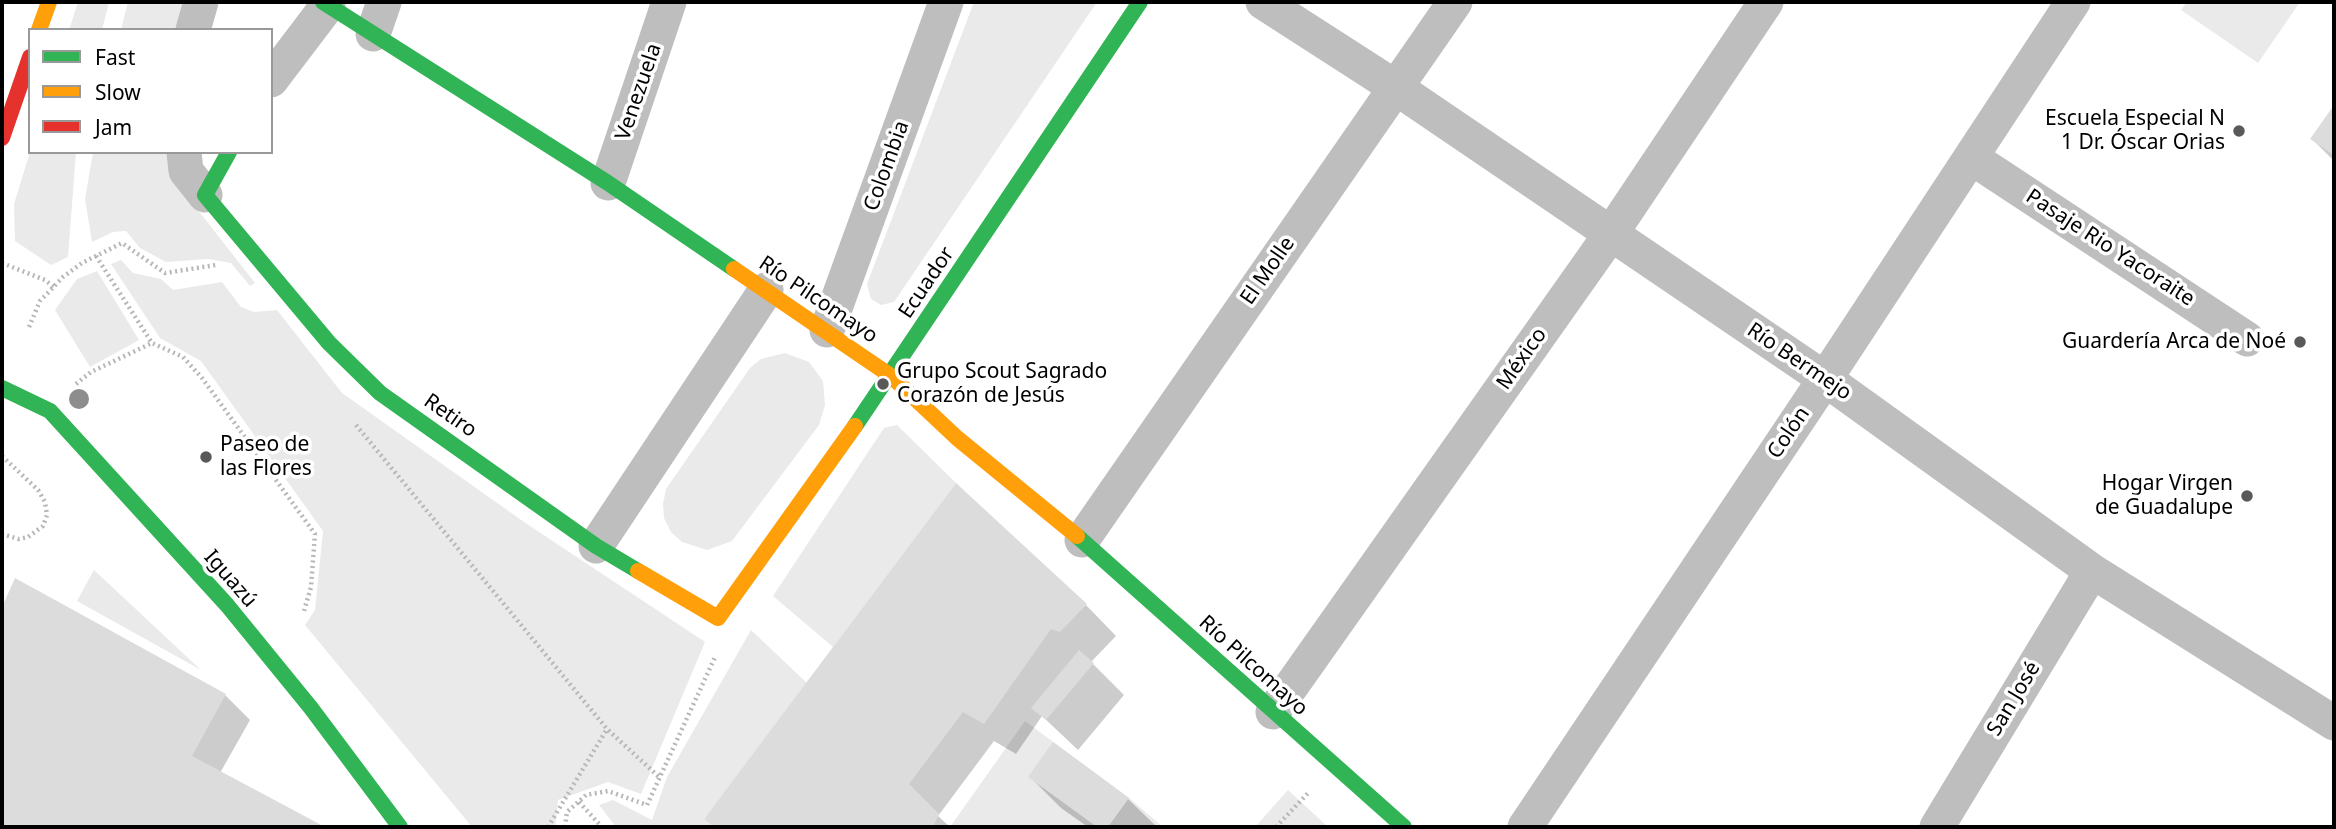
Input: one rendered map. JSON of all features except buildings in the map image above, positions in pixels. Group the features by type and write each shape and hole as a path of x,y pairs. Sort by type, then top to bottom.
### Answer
{"street":[{"path":"40,28 49,2"},
{"path":"194,28 201,2"},
{"path":"373,34 384,2"},
{"name":"Venezuela","path":"608,183 669,2"},
{"name":"Colombia","path":"828,330 946,2"},
{"name":"Ecuador","path":"718,618 891,376 1140,2"},
{"name":"Río Bermejo","path":"1263,2 1395,87 1825,379 2092,571 2334,723"},
{"name":"El Molle","path":"1082,540 1455,2"},
{"name":"México","path":"1273,712 1610,235 1766,2"},
{"name":"Colón","path":"1525,827 1972,158 2073,2"},
{"path":"273,77 326,3"},
{"name":"Río Pilcomayo","path":"326,3 608,183 828,330 891,376 957,438 1082,540 1404,827"},
{"path":"2,138 28,63"},
{"path":"184,154 186,171 205,195 228,154"},
{"name":"Pasaje Rio Yacoraite","path":"1972,158 2247,339"},
{"name":"Retiro","path":"205,195 329,343 380,393 596,545 718,618"},
{"path":"596,545 766,290"},
{"name":"Iguazú","path":"2,388 50,411 227,605 311,708 400,827"},
{"name":"San José","path":"1937,827 2092,571"}],"path":[{"path":"29,327 40,302 54,287 82,263 122,243 165,273 215,265 222,270"},
{"path":"96,256 152,343 183,357 202,378 315,534 312,587 304,611"},
{"path":"2,263 46,280 54,287"},
{"path":"50,411 91,372 152,343"},
{"path":"350,418 607,729 659,777"},
{"path":"2,456 38,490 45,502 47,515 43,526 28,537 19,539 2,534"},
{"path":"565,827 568,812 586,796 608,791 646,804 717,652 718,618"},
{"path":"548,827 607,729"},
{"path":"1276,827 1334,766"},
{"path":"579,802 602,827"}],"shaded area":[{"path":"78,2 109,2 102,28 70,28"},
{"path":"128,2 185,2 178,28 122,28"},
{"path":"974,2 1097,2 894,302 881,305 871,299 867,284"},
{"path":"2187,2 2300,2 2258,63 2181,10"},
{"path":"29,154 76,154 68,257 51,265 15,241 14,204"},
{"path":"93,154 168,154 168,167 187,196 255,283 250,286 231,263 208,259 166,262 140,248 126,231 113,232 92,242 85,199"},
{"path":"121,260 133,273 161,279 173,290 222,282 241,307 254,312 277,310 342,393 524,522 705,642 641,794 608,782 558,800 555,827 472,827 305,625 315,610 323,531 201,361 160,338 111,264"},
{"path":"97,271 139,340 90,367 55,310 77,279"},
{"path":"785,353 809,362 823,381 825,405 819,425 732,541 707,550 682,542 671,532 664,518 666,489 750,368 761,359"},
{"path":"897,425 956,483 833,647 773,596 884,428"},
{"path":"94,570 201,670 77,601"},
{"path":"751,630 807,683 704,819 714,827 616,827 599,805 613,800 652,820 667,777"},
{"path":"1025,721 1129,798 1163,827 950,827"},
{"path":"1288,790 1328,827 1255,827"}],"traffic: fast":[{"path":"323,2 608,183 734,269"},
{"path":"855,426 1140,2"},
{"path":"228,154 205,195 329,343 380,393 596,546 638,571"},
{"path":"2,388 50,411 227,605 311,708 400,827"},
{"path":"1077,536 1404,827"}],"traffic: slow":[{"path":"40,28 49,2"},
{"path":"734,269 891,376 957,438 1077,536"},
{"path":"638,571 718,618 855,426"}],"traffic: jam":[{"path":"2,138 28,63"}],"place":[{"name":"Escuela Especial N 1 Dr. Óscar Orias","path":"2239,131"},
{"name":"Guardería Arca de Noé","path":"2300,342"},
{"name":"Grupo Scout Sagrado Corazón de Jesús","path":"883,384"},
{"name":"Paseo de las Flores","path":"206,457"},
{"name":"Hogar Virgen de Guadalupe","path":"2247,496"}]}
